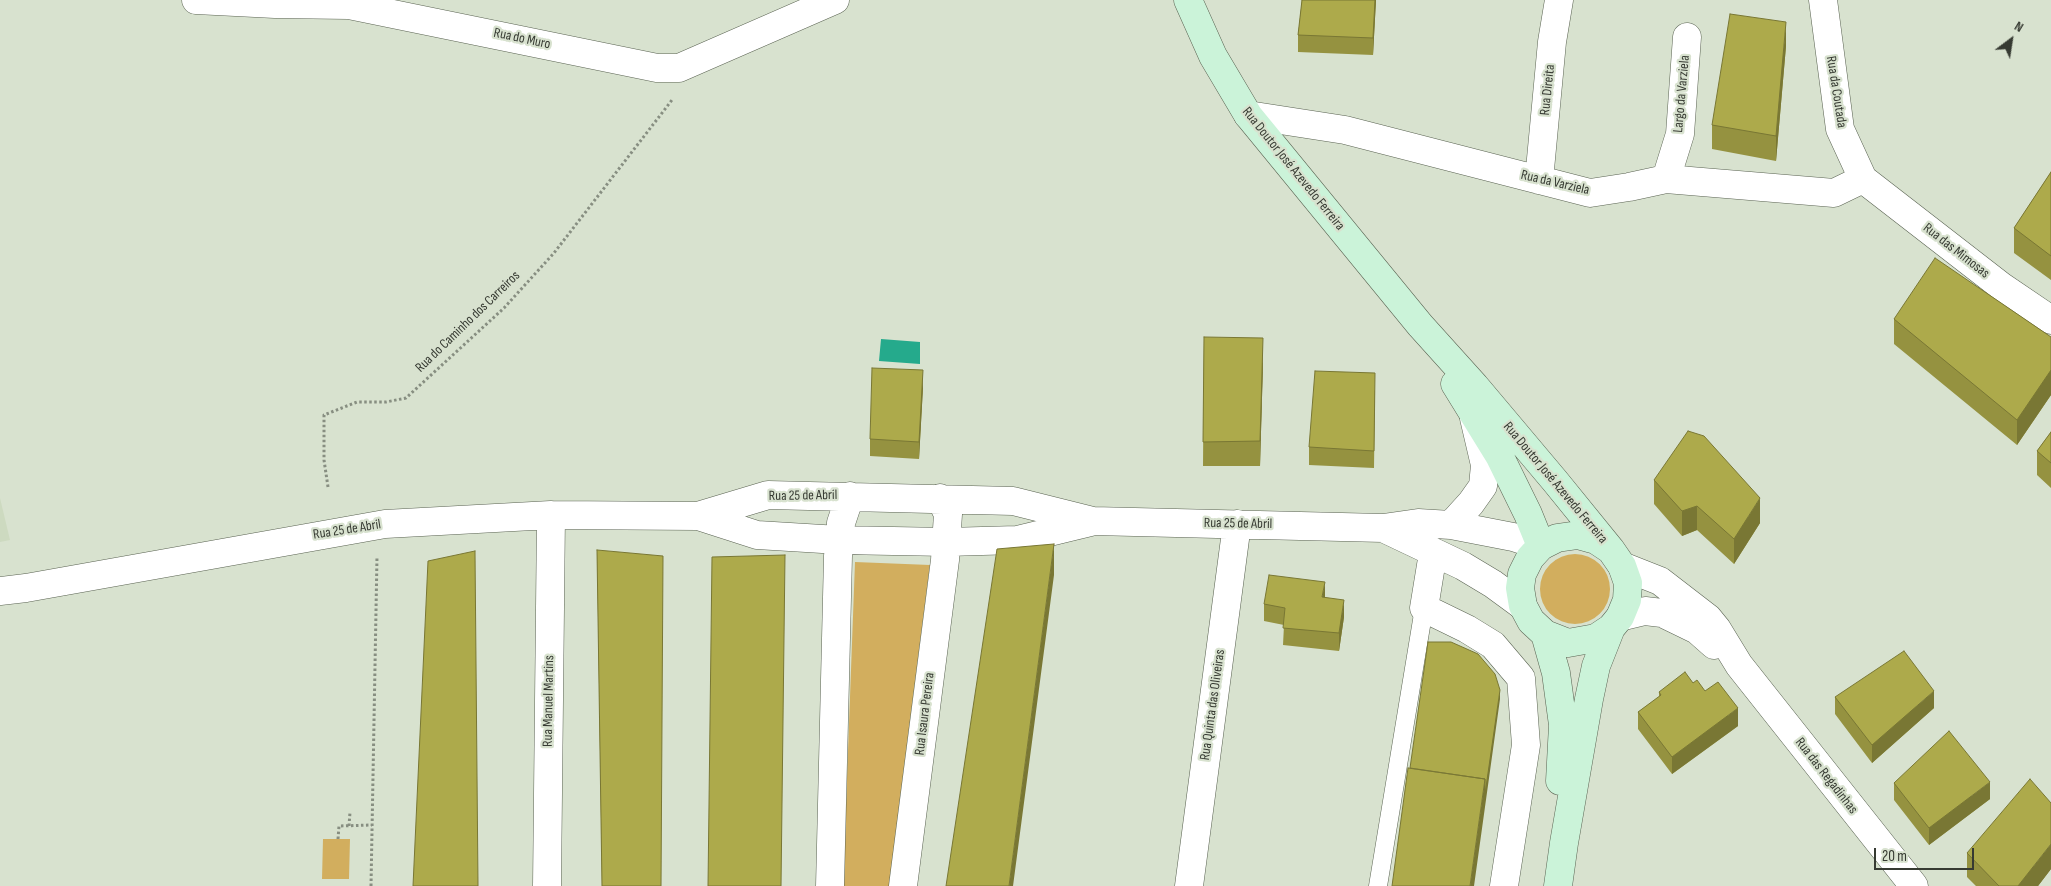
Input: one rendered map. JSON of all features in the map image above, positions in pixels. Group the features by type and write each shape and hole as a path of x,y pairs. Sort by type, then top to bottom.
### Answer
{"main road":[{"name":"Rua Doutor José Azevedo Ferreira","path":"1188,0 1213,56 1248,114 1420,325 1481,394 1617,558 1628,583 1626,600 1596,666 1558,886"},
{"name":"Rua Doutor José Azevedo Ferreira","path":"1420,325 1500,457 1528,514 1540,546"},
{"name":"Rua Doutor José Azevedo Ferreira","path":"1615,623 1596,638 1568,642 1545,634 1531,622 1523,606 1520,588 1522,574 1530,558 1540,546 1557,538 1578,535 1596,540 1617,558"},
{"name":"Rua Doutor José Azevedo Ferreira","path":"1545,634 1556,673 1563,724 1560,776 1564,843"}],"street":[{"name":"Rua do Muro","path":"196,0 349,5 657,68 679,68 835,0"},
{"name":"Rua Direita","path":"1539,180 1552,42 1559,0"},
{"name":"Rua da Coutada","path":"1823,0 1840,129 1863,179"},
{"name":"Largo da Varziela","path":"1666,179 1680,134 1687,37"},
{"name":"Rua da Varziela","path":"1248,114 1344,130 1590,193 1666,179 1834,193 1863,179"},
{"name":"Rua das Mimosas","path":"1863,179 2001,286 2051,320"},
{"name":"Rua Doutor José Azevedo Ferreira","path":"1452,525 1471,504 1483,486 1485,465 1472,412"},
{"name":"Rua 25 de Abril","path":"0,590 36,586 385,524 551,515 698,516 768,495 1013,501 1093,521 1382,528"},
{"name":"Rua 25 de Abril","path":"839,540 841,524 850,496"},
{"path":"940,498 948,514 947,542"},
{"name":"Rua Manuel Martins","path":"547,886 551,515"},
{"name":"Rua 25 de Abril","path":"698,516 757,536 947,542 1018,540 1093,521"},
{"path":"1382,528 1418,523 1452,525 1513,537 1540,546"},
{"name":"Rua Quinta das Oliveiras","path":"1189,886 1237,524"},
{"name":"Rua Doutor José Azevedo Ferreira","path":"1382,528 1463,566 1493,584 1523,606"},
{"path":"830,886 839,540"},
{"name":"Rua Isaura Pereira","path":"902,886 947,542"},
{"path":"1434,553 1424,608 1467,629 1492,645 1521,678 1526,745 1504,886"},
{"name":"Rua das Regadinhas","path":"1617,558 1660,581 1708,618 1739,665 1914,886"},
{"name":"Rua das Regadinhas","path":"1615,623 1644,611 1662,613 1697,630 1739,665"}],"lane":[{"path":"1378,886 1424,608"}],"path":[{"name":"Rua do Caminho dos Carreiros","path":"328,487 324,460 324,415 357,402 386,402 406,398 413,392 504,308 554,253 674,96"},
{"path":"371,886 376,559 385,524"},
{"path":"349,826 350,812"},
{"path":"338,839 339,826 372,825"}],"shaded area":[{"path":"881,339 920,342 920,364 879,361"},
{"path":"0,498 10,540 0,542"},
{"path":"1575,554 1594,560 1604,570 1610,589 1604,608 1594,618 1575,624 1556,618 1546,608 1540,589 1546,570 1556,560"},
{"path":"855,562 930,565 889,886 843,886"},
{"path":"323,839 350,839 349,879 322,879"}],"building":[{"path":"1302,0 1375,0 1373,38 1298,35"},
{"path":"1730,14 1786,22 1776,136 1712,125"},
{"path":"2051,172 2051,256 2014,228"},
{"path":"1935,258 2051,337 2051,370 2017,420 1894,319"},
{"path":"1204,337 1263,338 1260,441 1203,442"},
{"path":"872,368 923,370 919,442 870,439"},
{"path":"1315,371 1375,373 1374,451 1309,447"},
{"path":"1688,431 1704,436 1760,498 1734,539 1697,506 1682,511 1654,480"},
{"path":"2051,432 2051,463 2037,451"},
{"path":"1054,544 1009,886 946,886 997,549"},
{"path":"597,550 663,556 661,886 602,886"},
{"path":"475,551 478,886 413,886 428,561"},
{"path":"785,555 781,886 708,886 712,557"},
{"path":"1269,575 1325,582 1322,597 1344,600 1339,633 1283,628 1285,608 1264,604"},
{"path":"1428,642 1451,642 1478,654 1495,674 1500,690 1485,794 1485,779 1410,768"},
{"path":"1904,651 1934,691 1872,745 1835,697"},
{"path":"1685,672 1693,683 1697,680 1705,691 1718,682 1738,708 1672,757 1638,712 1661,695 1659,692"},
{"path":"1949,731 1990,782 1929,828 1894,783"},
{"path":"1408,768 1485,779 1470,886 1392,886"},
{"path":"2030,779 2051,803 2051,844 2018,886 1999,886 1967,853"}]}
